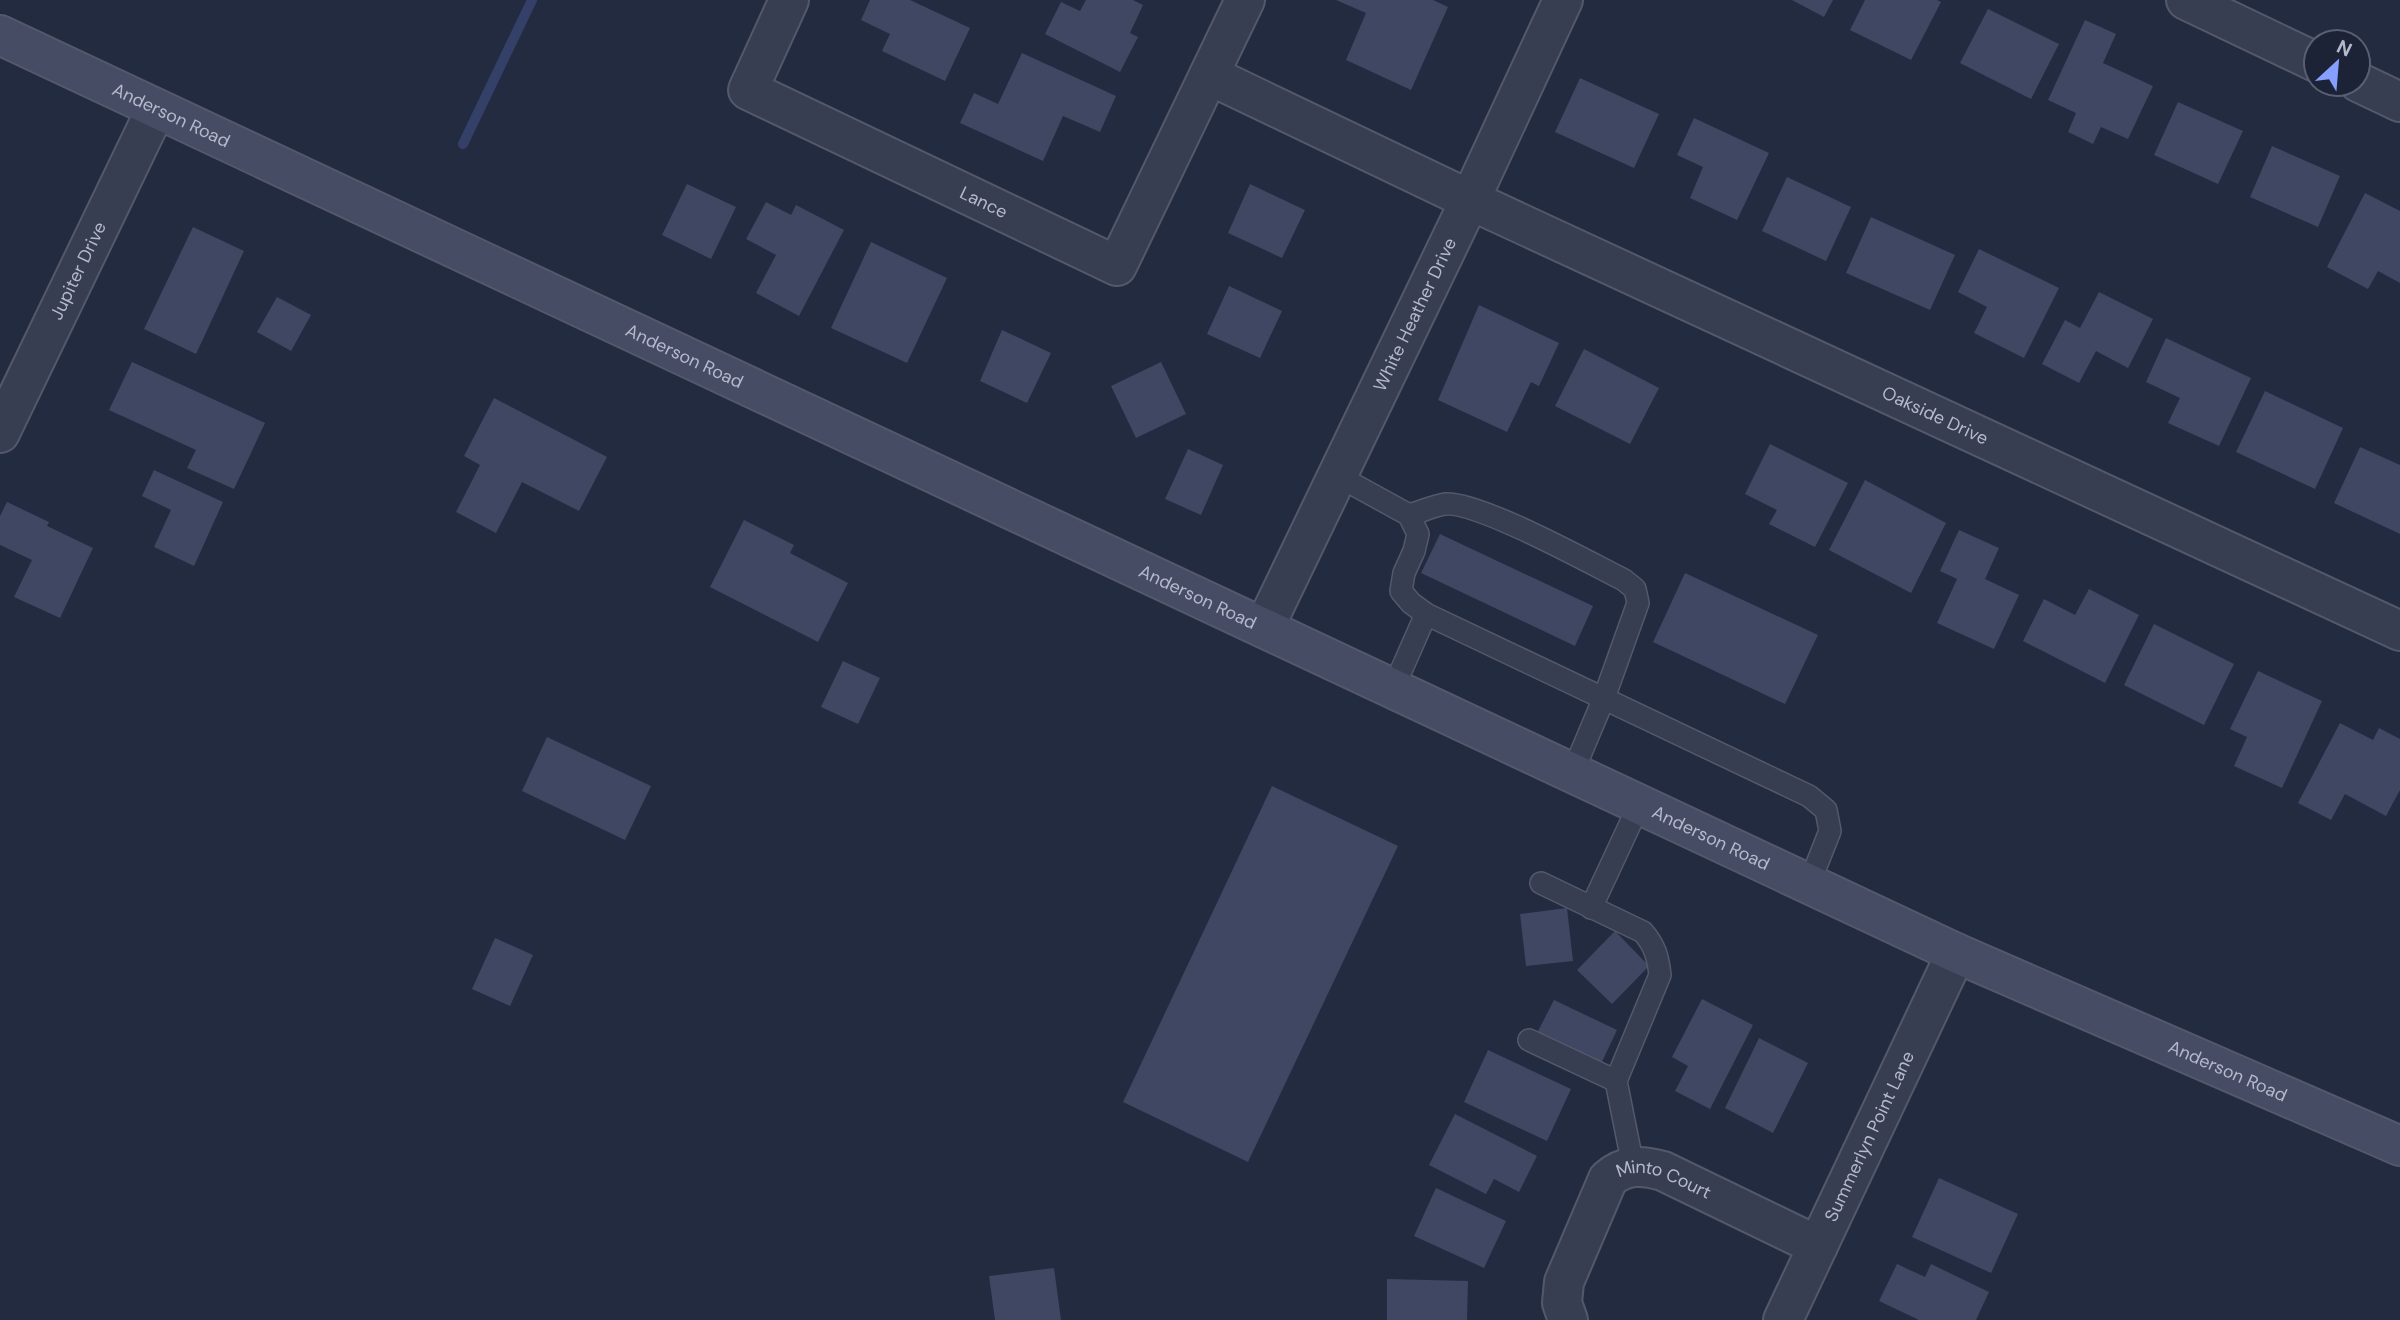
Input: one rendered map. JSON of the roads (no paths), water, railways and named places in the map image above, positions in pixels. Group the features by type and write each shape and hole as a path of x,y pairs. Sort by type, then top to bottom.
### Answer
{"street":[{"name":"Lance","path":"789,0 748,90 1117,266 1209,75"},
{"path":"1209,75 1245,0"},
{"name":"White Heather Drive","path":"1264,628 1563,0"},
{"path":"2186,0 2302,55"},
{"name":"Anderson Road","path":"0,35 1956,953 2400,1146"},
{"name":"Oakside Drive","path":"1209,75 1470,200 2400,631"},
{"path":"2372,89 2400,102"},
{"name":"Jupiter Drive","path":"0,433 156,109"},
{"name":"Summerlyn Point Lane","path":"1783,1320 1956,953"},
{"name":"Minto Court","path":"1568,1320 1562,1303 1564,1282 1608,1179 1617,1171 1633,1166 1648,1166 1663,1171 1818,1246"}],"lane":[{"path":"1338,476 1409,515 1418,534 1404,573 1401,591 1426,614 1809,796 1826,810 1830,831 1808,884"},
{"path":"1409,515 1446,504 1465,508 1551,544 1624,580 1635,589 1638,603 1604,698 1572,774"},
{"path":"1393,689 1426,614"},
{"path":"1591,908 1639,805"},
{"path":"1541,883 1643,932 1654,945 1660,975 1616,1081 1633,1166"},
{"path":"1529,1040 1616,1081"}],"waterway":[{"path":"463,144 532,0"}]}
